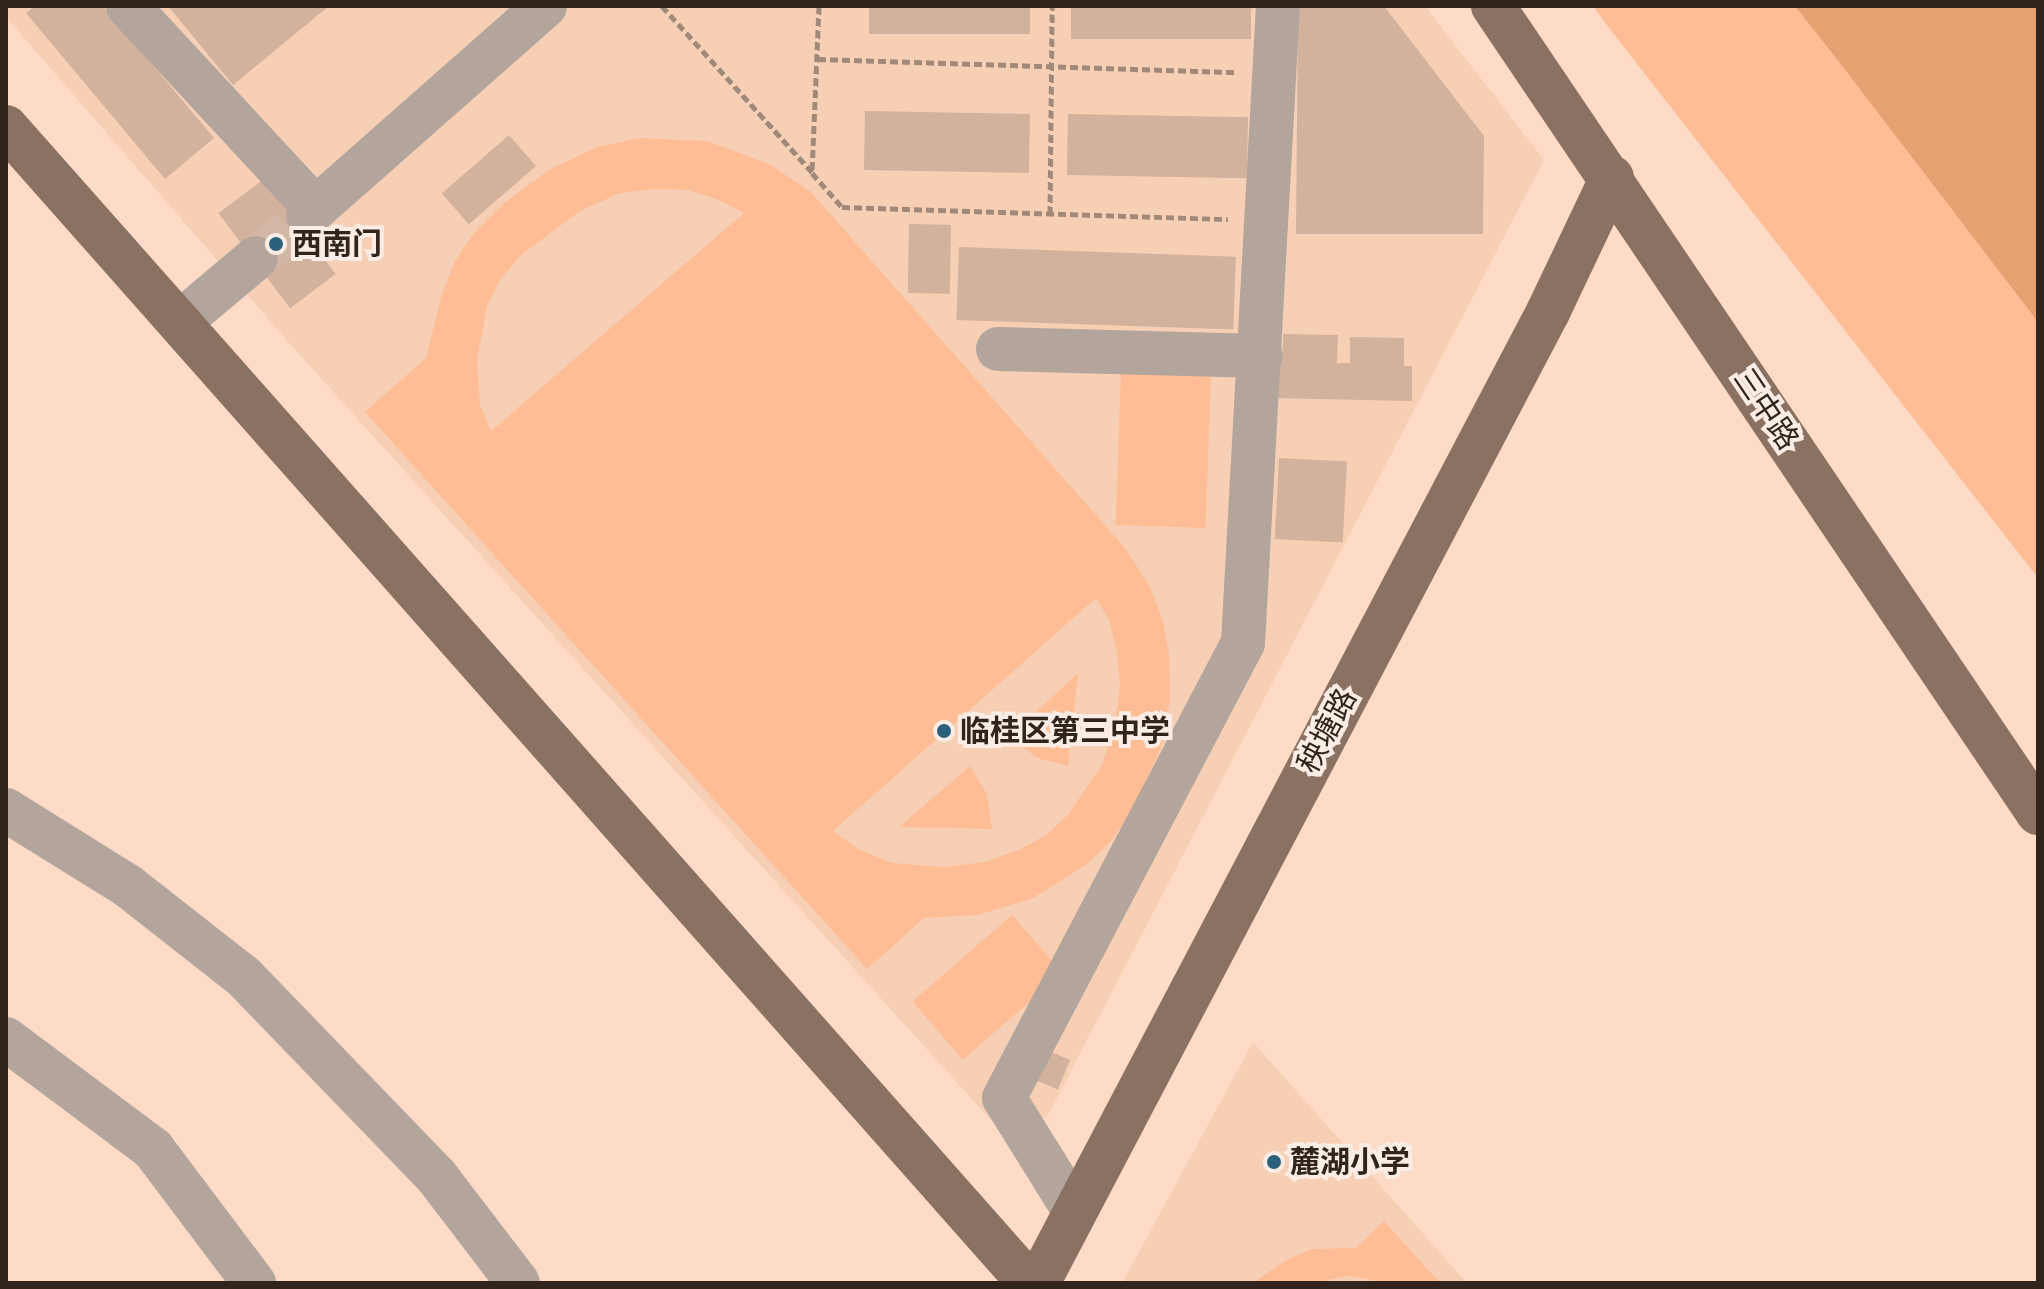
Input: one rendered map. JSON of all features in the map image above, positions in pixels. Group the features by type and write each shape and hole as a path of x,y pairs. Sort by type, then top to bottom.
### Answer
{"main road":[{"name":"三中路","path":"1493,6 1612,177 2038,813"},
{"path":"6,127 1029,1283"},
{"name":"秧塘路","path":"1038,1283 1548,312 1612,177"}],"street":[{"path":"128,6 312,211 545,6"},
{"path":"1075,1212 1004,1098 1243,643 1269,220 1278,6"},
{"path":"180,322 256,258"},
{"path":"998,349 1261,356"},
{"path":"6,810 128,886 244,977 437,1177 518,1283"},
{"path":"6,1039 153,1149 254,1283"}],"path":[{"path":"662,6 842,207 1269,220"},
{"path":"812,173 819,6"},
{"path":"1050,214 1052,6"},
{"path":"818,59 1274,73"}],"shaded area":[{"name":"临桂区第三中学","path":"6,6 1425,6 1544,160 1047,1117 998,1128 290,344 6,17"},
{"path":"1593,6 2038,6 2038,578 1606,24"},
{"path":"1795,6 2038,6 2038,322 1843,67"},
{"path":"639,138 707,141 769,164 810,191 1126,549 1150,587 1163,621 1169,654 1170,700 1161,747 1131,814 1110,842 1086,865 1033,898 978,915 924,918 867,969 365,412 426,358 442,294 455,261 474,233 504,203 549,170 597,147","holes":["653,189 688,190 719,200 744,213 491,431 480,405 477,360 487,306 500,280 521,255 580,211 620,193","1096,598 1109,620 1117,652 1120,687 1115,725 1102,765 1067,816 1046,835 1019,850 985,862 944,867 892,863 858,849 833,831"]},
{"path":"1121,371 1211,374 1206,528 1116,525"},
{"path":"1078,673 1068,766 1037,758 1010,736"},
{"path":"970,766 987,794 992,829 899,827"},
{"path":"1012,915 1063,973 963,1060 912,1002"},
{"name":"麓湖小学","path":"1253,1042 1467,1283 1122,1283"},
{"path":"1384,1221 1440,1283 1391,1283 1349,1276 1313,1283 1253,1283 1286,1260 1312,1249 1356,1248"}],"building":[{"path":"35,6 103,6 214,138 165,179 26,13"},
{"path":"168,6 329,6 233,85"},
{"path":"869,6 1030,6 1030,34 869,34"},
{"path":"1071,6 1251,6 1251,39 1071,39"},
{"path":"1298,6 1384,6 1484,136 1483,234 1296,234"},
{"path":"865,111 1030,114 1029,173 864,170"},
{"path":"1068,114 1248,117 1247,178 1067,175"},
{"path":"509,135 536,166 469,224 442,193"},
{"name":"西南门","path":"264,179 336,274 290,308 218,213"},
{"path":"909,224 951,225 950,294 908,293"},
{"path":"959,247 1236,257 1233,330 956,320"},
{"path":"1283,334 1338,335 1337,363 1350,363 1350,337 1404,338 1404,366 1412,366 1412,401 1271,398 1283,357"},
{"path":"1279,458 1347,462 1343,542 1275,539"},
{"path":"1049,1051 1070,1060 1058,1089 1036,1080"}],"tunnel":[{"path":"256,258 308,215"}],"place":[{"name":"西南门","path":"276,244"},
{"name":"临桂区第三中学","path":"944,731"},
{"name":"麓湖小学","path":"1274,1162"}]}
